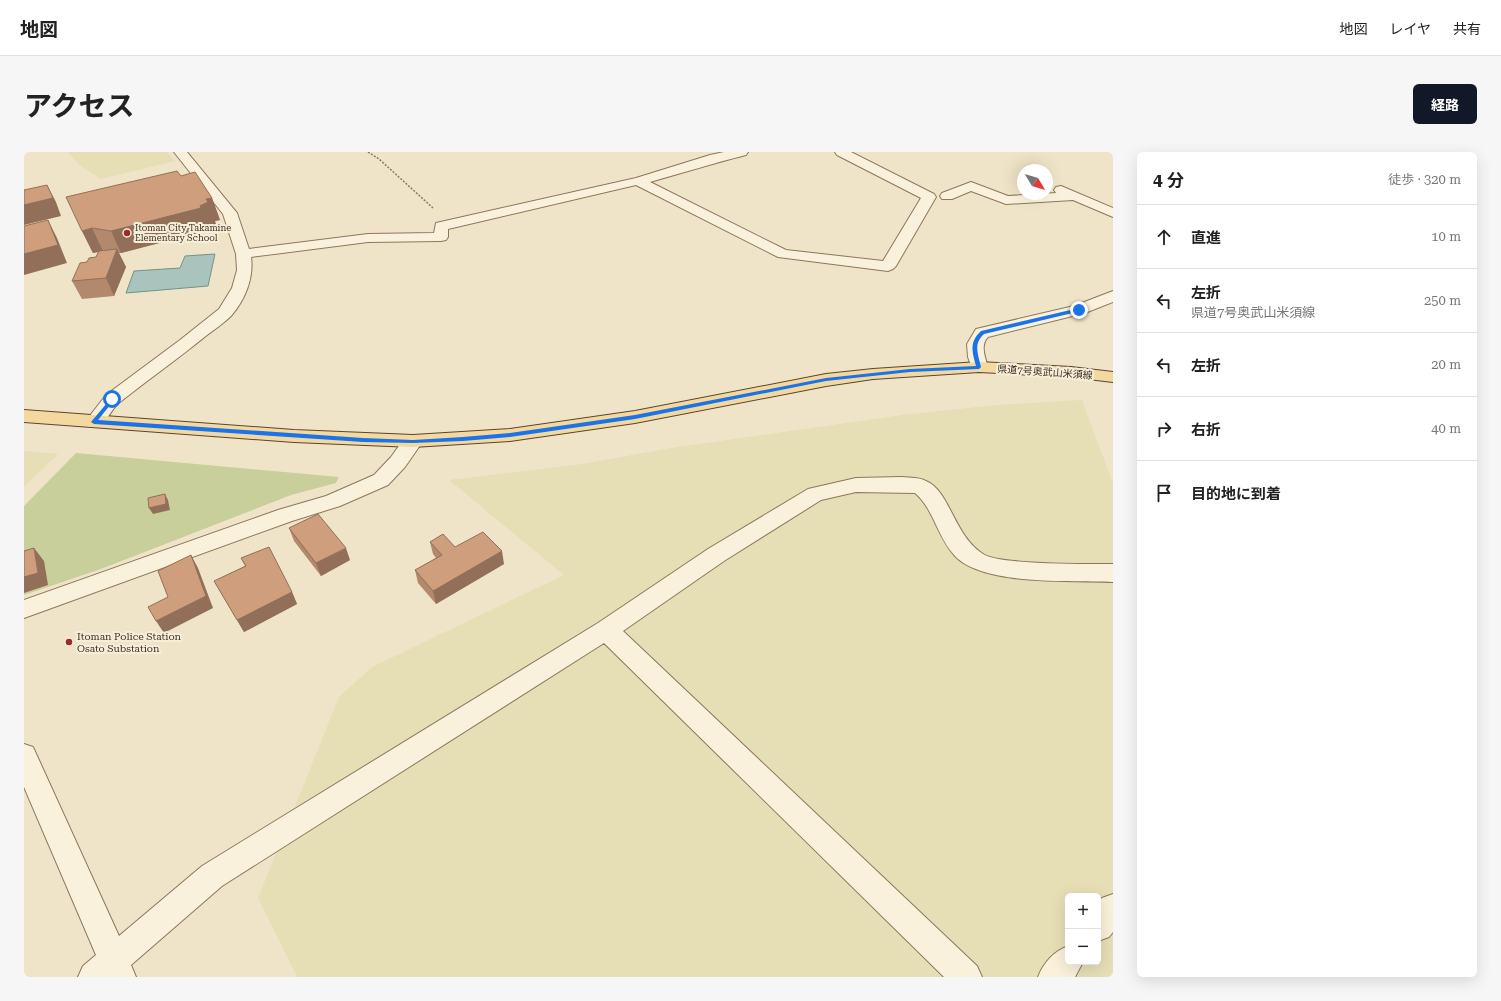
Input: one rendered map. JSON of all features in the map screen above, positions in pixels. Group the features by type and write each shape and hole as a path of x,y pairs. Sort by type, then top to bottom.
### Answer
{"main road":[{"name":"県道7号奥武山米須線","path":"24,416 294,436 413,442 510,435 635,417 826,380 902,371 979,367 1071,372 1113,377"}],"street":[{"path":"94,422 112,399 186,344 225,312 240,288 245,270 244,254 230,213 180,152"},
{"path":"244,254 368,238 441,237 441,226 638,181 689,167 710,159 742,152"},
{"path":"638,181 783,254 888,266 930,197 841,152"},
{"path":"947,196 971,186 1006,200 1075,196"},
{"path":"1057,189 1113,213"},
{"path":"979,367 974,349 977,338 982,332 1079,310 1113,296"},
{"path":"24,609 285,515 333,501 381,480 398,462 413,442"},
{"path":"24,756 109,971 212,876 606,630 716,555 815,494 856,485 902,484 920,486 933,497 952,536 962,550 977,562 1003,569 1113,573"},
{"path":"606,630 966,977"},
{"path":"1101,923 1113,909"},
{"path":"1054,977 1065,964"}],"path":[{"path":"368,152 379,159 434,209"}],"shaded area":[{"path":"68,152 167,152 175,161 101,179 79,165"},
{"path":"1082,400 1113,483 1113,977 297,977 258,898 339,697 372,667 564,575 449,480 582,464 677,447 902,415 996,405"},
{"path":"24,451 58,454 24,487"}],"green space":[{"path":"76,453 339,477 336,483 291,495 101,569 24,595 24,506"}],"water":[{"path":"215,254 208,286 126,293 134,271 180,268 185,256"}],"building":[{"path":"177,171 181,176 195,172 212,198 206,199 208,202 200,206 201,208 111,231 92,228 82,231 66,197"},
{"path":"47,185 53,198 24,205 24,190"},
{"path":"48,220 58,245 24,254 24,226"},
{"path":"117,249 106,278 72,281 80,263 87,262 89,258 96,257 99,251"},
{"path":"165,494 166,504 149,508 148,498"},
{"path":"318,514 346,548 316,563 289,528"},
{"path":"483,532 502,551 433,591 415,570 442,555 430,542 443,534 455,547"},
{"path":"269,547 292,592 237,620 214,581 246,566 241,558"},
{"path":"34,548 38,573 24,577 24,551"},
{"path":"191,555 206,596 156,621 148,607 168,597 158,571"}],"place":[{"name":"Itoman City Takamine Elementary School","path":"127,233"},
{"name":"Itoman Police Station Osato Substation","path":"69,642"}],"route":[{"path":"112,399 94,422 294,436 413,442 510,435 635,417 826,380 873,374 979,367 974,349 977,338 982,332 1079,310"}]}
